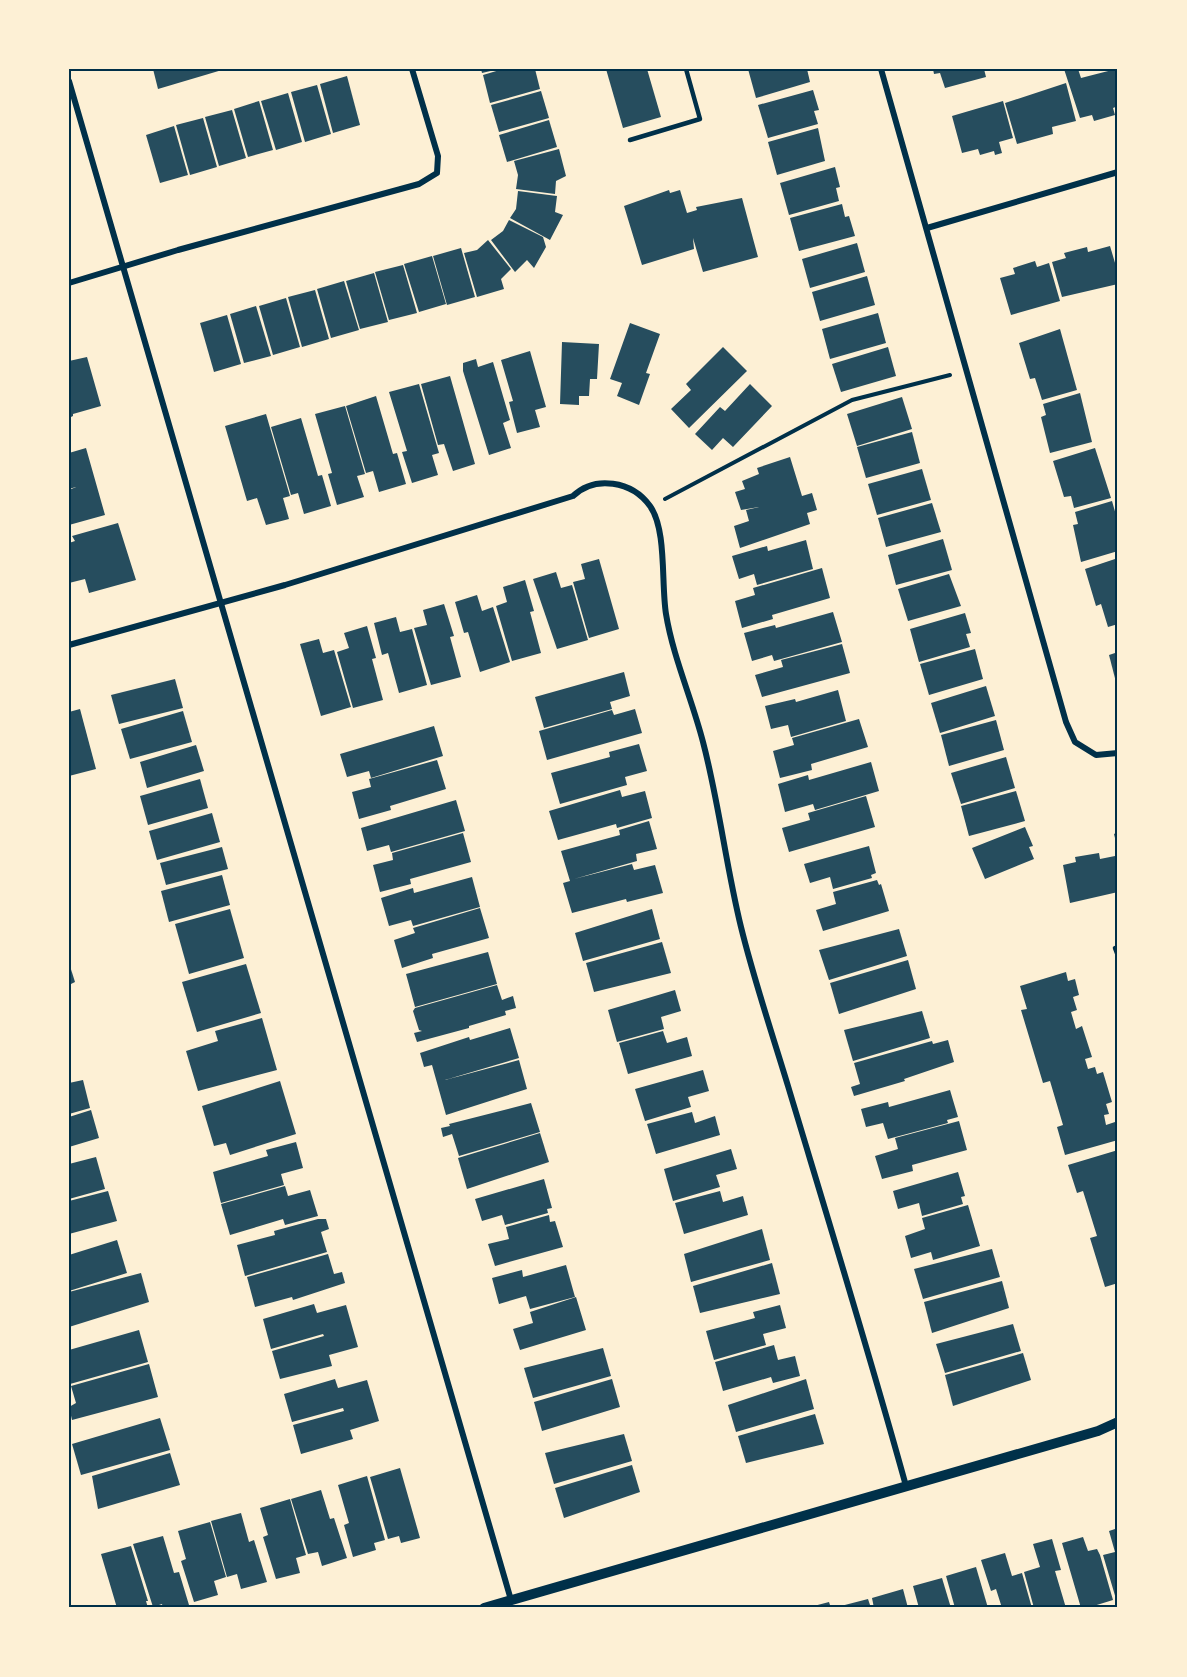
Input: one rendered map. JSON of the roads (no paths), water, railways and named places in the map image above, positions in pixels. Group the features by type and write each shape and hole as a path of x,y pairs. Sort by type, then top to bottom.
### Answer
{"street":[{"path":"69,283 418,184 437,174 438,156 412,69"},
{"path":"881,69 1066,722 1075,742 1096,755 1118,753"},
{"path":"69,81 427,1318 511,1600"},
{"path":"927,228 1118,172"},
{"path":"69,645 285,585 573,496 582,488 593,484 610,483 626,486 640,495 651,507 660,529 661,578 666,617 703,743 741,928 906,1486"},
{"path":"484,1608 1098,1431 1118,1422"}],"lane":[{"path":"630,140 700,119 686,69"},
{"path":"1115,948 1118,956"}]}
